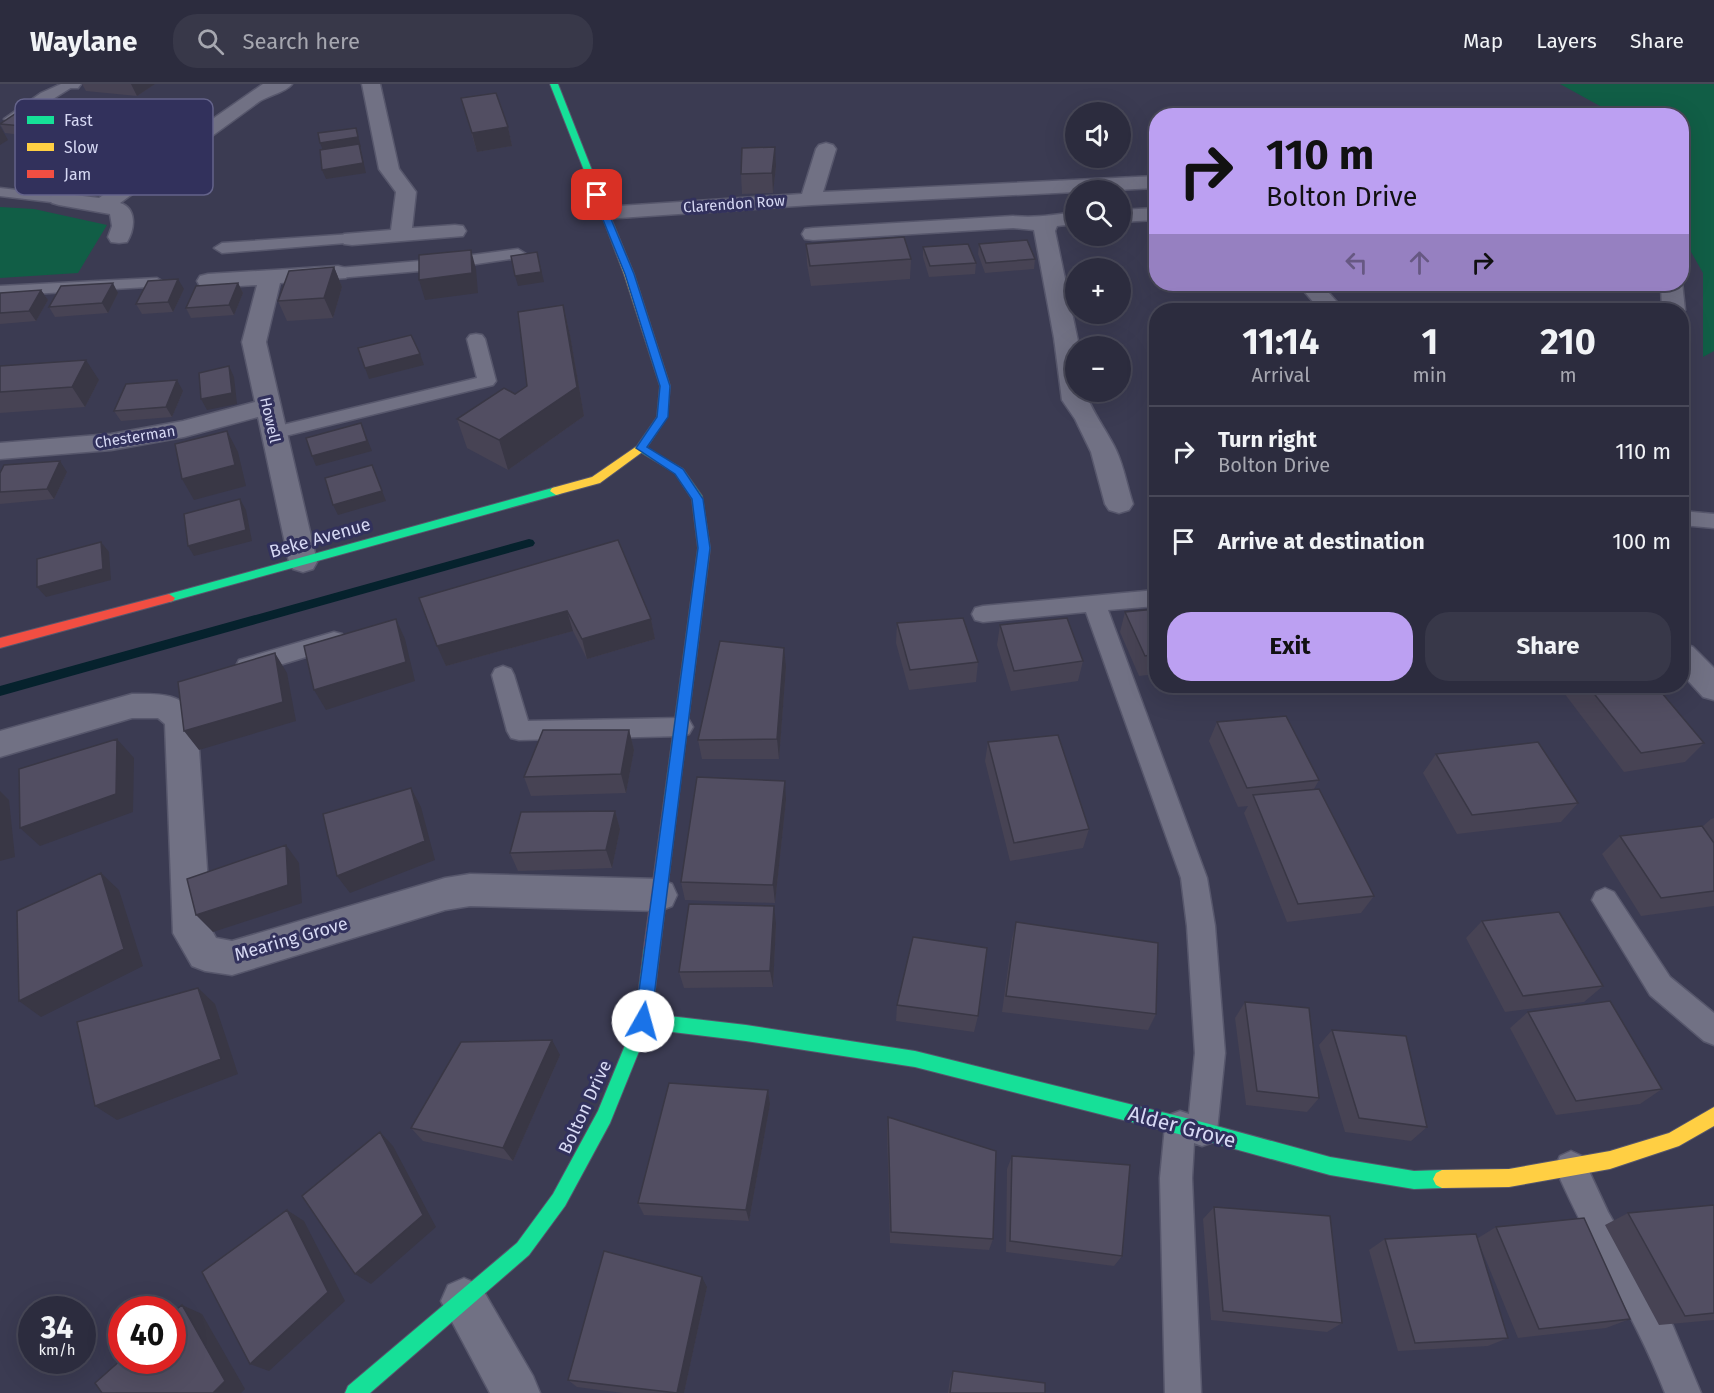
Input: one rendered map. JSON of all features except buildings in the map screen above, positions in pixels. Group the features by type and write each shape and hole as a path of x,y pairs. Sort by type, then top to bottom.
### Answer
{"street":[{"path":"213,127 254,97 269,88 283,84"},
{"path":"371,84 389,170 406,192 401,235"},
{"path":"554,84 633,285 665,386 662,417 641,448"},
{"path":"812,199 813,186 826,148"},
{"name":"Clarendon Row","path":"604,213 812,199 1149,182"},
{"path":"103,204 119,195"},
{"path":"59,199 103,204 120,210 123,226 119,237"},
{"path":"1131,215 1149,214"},
{"path":"1065,219 1050,221 1044,231 1066,338 1075,400 1088,419 1104,452 1119,504"},
{"path":"813,234 1013,222 1047,225"},
{"path":"352,239 455,231"},
{"path":"208,281 338,273"},
{"name":"Howell","path":"270,277 254,342 303,562"},
{"path":"1315,291 1326,303"},
{"name":"Chesterman","path":"0,451 111,442 184,429 267,407"},
{"name":"Beke Avenue","path":"0,643 303,562 596,480 641,448"},
{"name":"Bolton Drive","path":"356,1393 523,1249 558,1200 604,1117 643,1021 704,548 698,499 679,471 641,448"},
{"path":"1689,662 1714,688"},
{"name":"Mearing Grove","path":"0,744 132,706 175,699 181,719 192,933 205,954 232,958 445,894 470,890 659,895"},
{"name":"Alder Grove","path":"643,1021 746,1033 915,1059 1191,1128 1330,1166 1414,1180 1509,1178 1610,1160 1673,1140 1714,1116"},
{"path":"465,1301 516,1393"}],"lane":[{"path":"41,99 71,84"},
{"path":"11,119 15,116"},
{"path":"0,192 15,194"},
{"path":"25,195 59,199"},
{"path":"222,248 352,239"},
{"path":"338,273 443,264 518,254"},
{"path":"0,291 157,283"},
{"path":"273,433 487,381 476,339"},
{"path":"1689,519 1714,521"},
{"path":"983,614 1149,599"},
{"path":"1094,603 1194,878 1201,926 1210,1053 1176,1179 1183,1393"},
{"path":"225,673 356,634"},
{"path":"503,675 519,731 681,727"},
{"path":"1605,900 1660,986 1714,1031"},
{"path":"1571,1167 1597,1223 1661,1338 1683,1393"}],"green space":[{"path":"1560,84 1714,84 1714,351 1703,357 1703,273 1689,248 1689,108 1604,108"},
{"path":"0,207 34,209 107,225 78,273 0,278"}],"waterway":[{"path":"0,691 529,543"}],"traffic: fast":[{"path":"554,84 606,216"},
{"path":"641,448 679,471 698,499 704,548 671,801"},
{"path":"169,598 556,491"},
{"path":"355,1393 523,1249 559,1200 604,1117 643,1021 652,948"},
{"path":"643,1021 746,1033 915,1059 1202,1131 1330,1166 1414,1180 1442,1179"}],"traffic: slow":[{"path":"556,491 596,480 641,448 662,417 665,386 629,274 606,216"},
{"path":"1442,1179 1509,1178 1610,1160 1673,1140 1714,1116"}],"traffic: jam":[{"path":"0,643 169,598"},
{"path":"652,948 671,801"}],"route":[{"path":"597,195 629,274 656,352 665,386 662,417 641,448 679,471 698,499 704,548 643,1021"}]}
